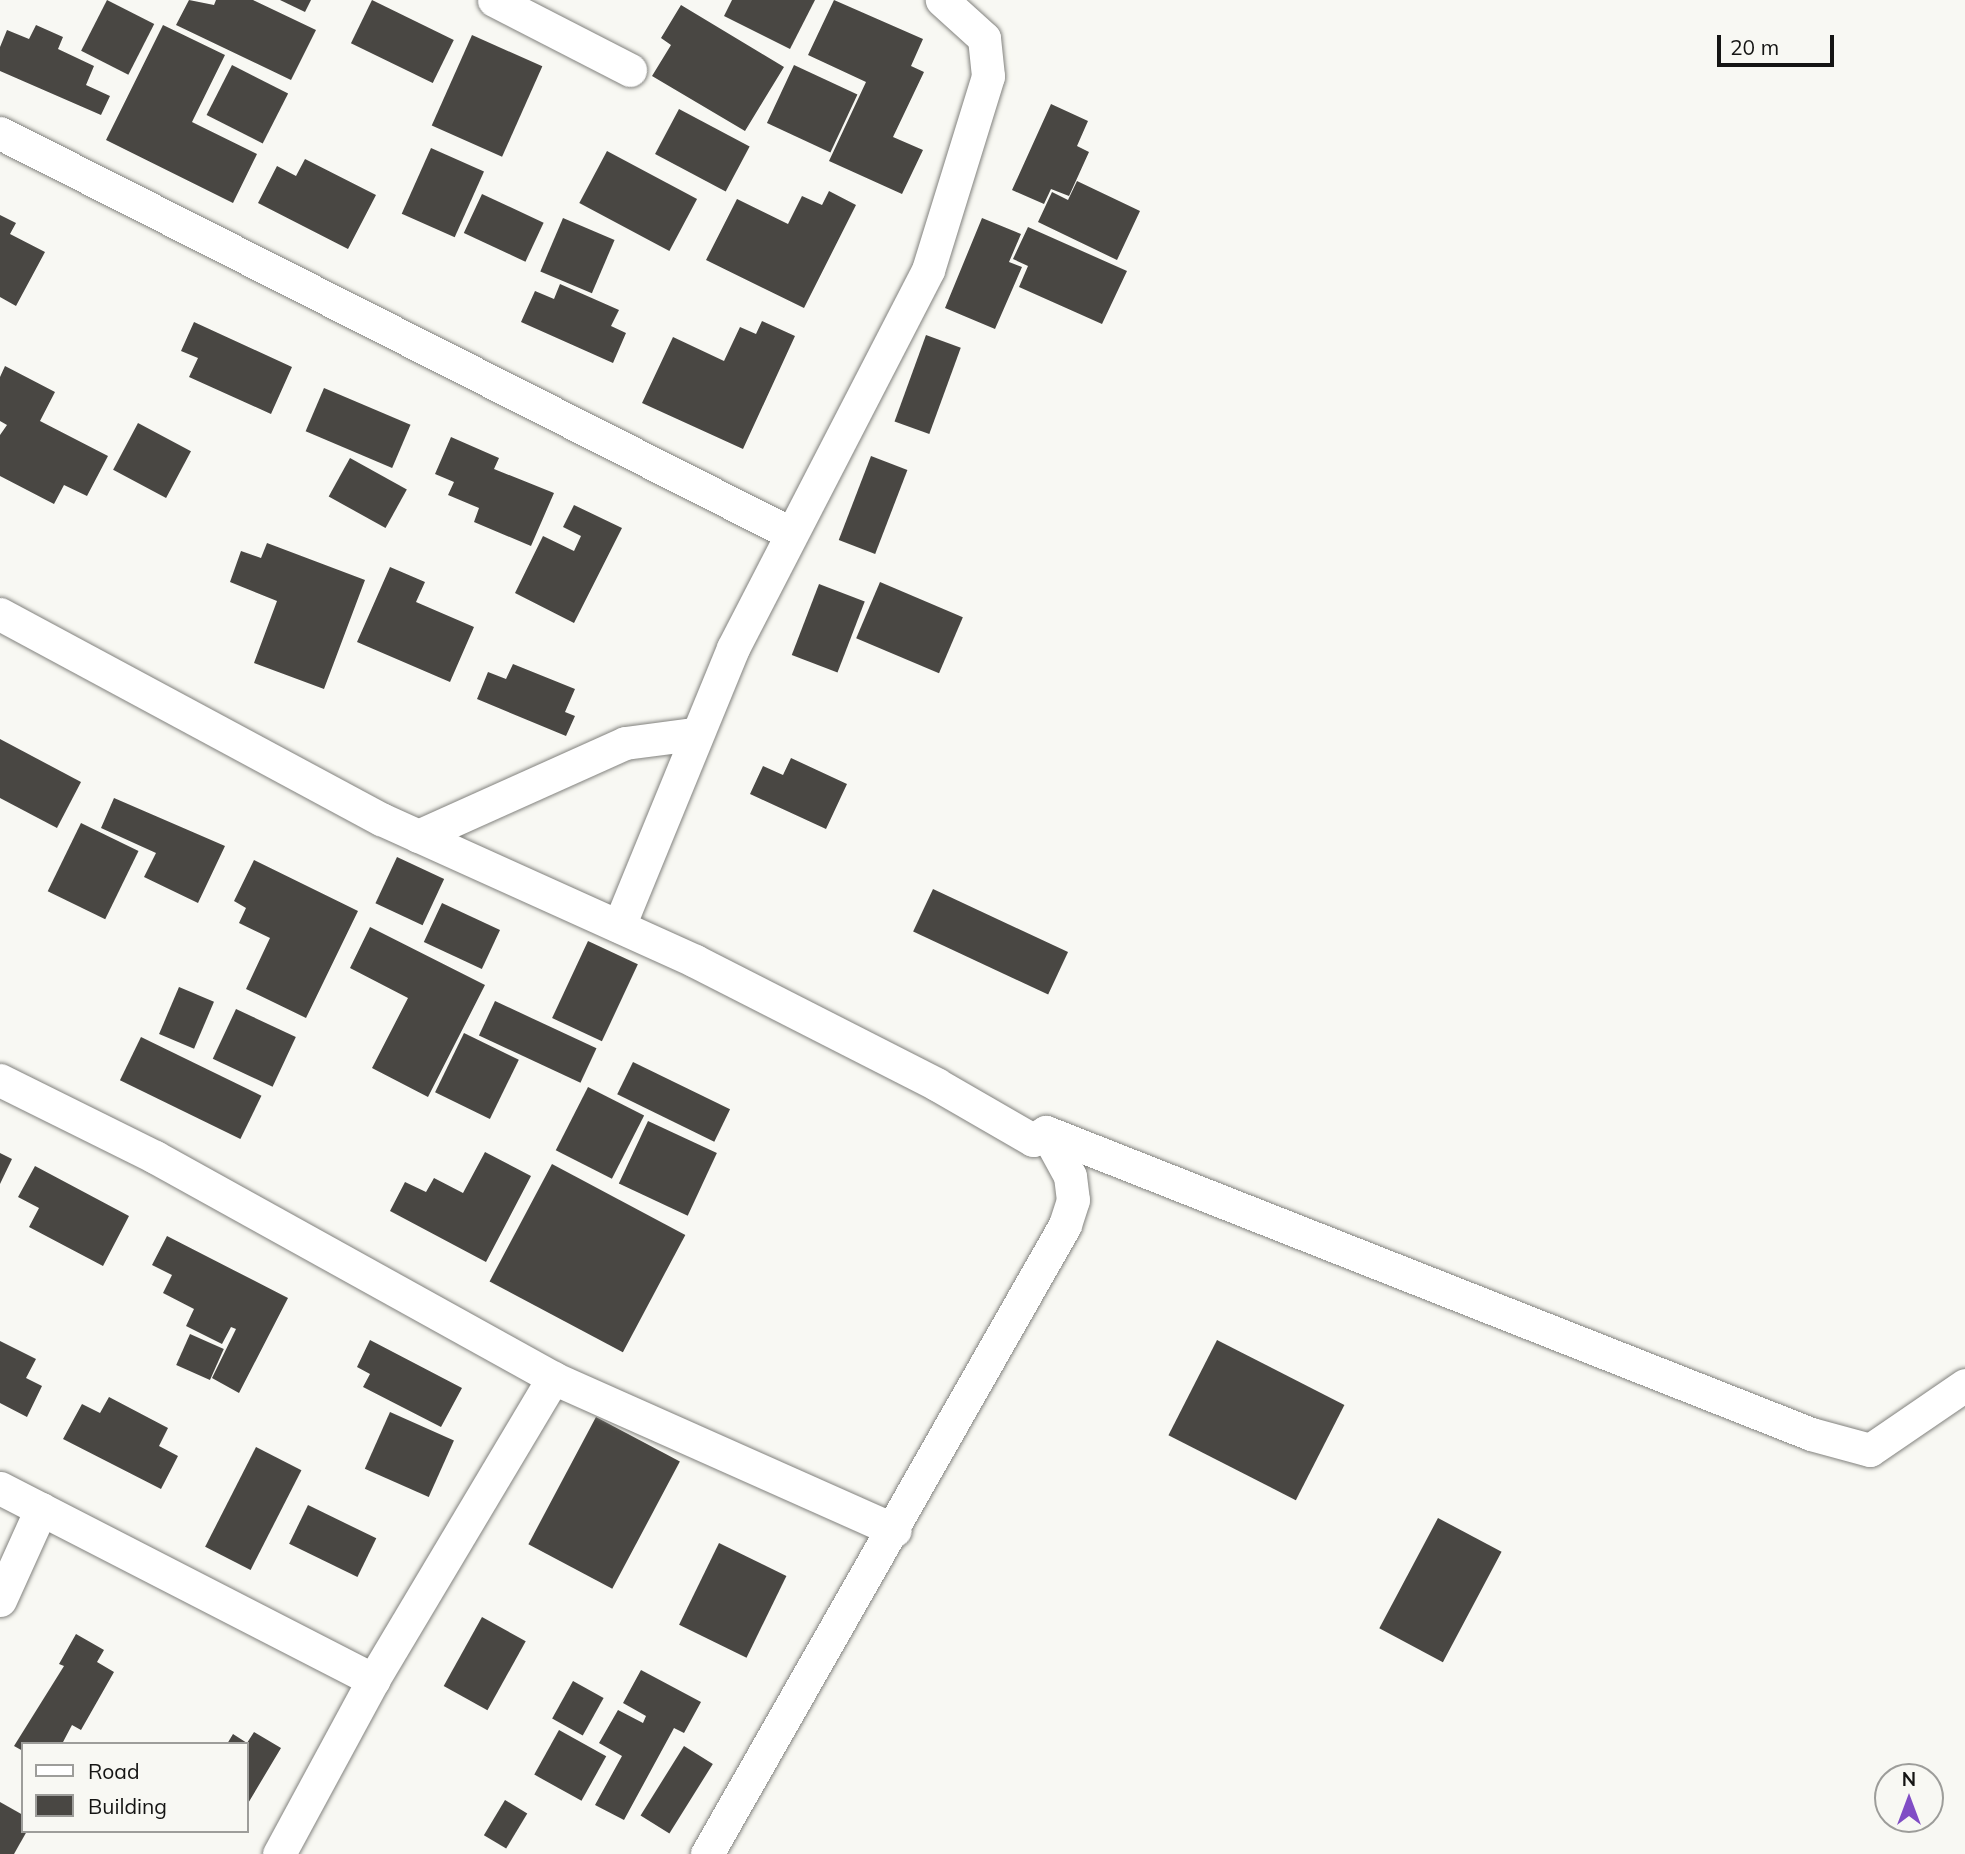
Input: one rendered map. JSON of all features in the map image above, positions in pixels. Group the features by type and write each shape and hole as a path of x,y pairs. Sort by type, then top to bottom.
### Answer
{"street":[{"path":"494,0 630,69"},
{"path":"619,926 694,734 790,533 928,270 984,99 988,76 984,38 942,0"},
{"path":"0,133 790,533"},
{"path":"0,614 418,836 619,926 936,1084 1033,1140 1046,1132"},
{"path":"418,836 625,743 694,734"},
{"path":"0,1080 155,1157 553,1378 895,1530"},
{"path":"1046,1132 1811,1434 1870,1450 1965,1385"},
{"path":"707,1854 895,1530 1065,1225 1073,1200 1070,1176 1046,1132"},
{"path":"279,1854 373,1680 553,1378"},
{"path":"0,1488 373,1680"},
{"path":"0,1600 41,1508"}],"building":[{"path":"107,0 154,24 128,75 81,51"},
{"path":"189,0 214,5 216,0 253,0 316,30 291,80 176,25"},
{"path":"280,0 311,0 305,12"},
{"path":"372,0 454,40 433,83 351,43"},
{"path":"732,0 815,0 790,49 724,16"},
{"path":"834,0 923,39 911,66 924,72 893,137 923,150 902,194 829,161 866,82 808,55"},
{"path":"681,5 784,67 745,131 652,76 671,45 661,38"},
{"path":"36,25 63,37 58,49 94,66 86,85 110,96 101,115 0,71 0,47 7,30 29,39"},
{"path":"163,25 225,55 192,122 257,154 233,203 106,140"},
{"path":"472,35 542,66 502,157 432,125"},
{"path":"232,65 288,94 263,143 207,115"},
{"path":"794,65 857,95 830,153 767,123"},
{"path":"1051,104 1088,121 1077,146 1089,152 1069,196 1051,189 1044,204 1012,190"},
{"path":"679,109 750,147 726,192 655,154"},
{"path":"431,148 484,172 455,237 402,214"},
{"path":"607,151 697,199 669,251 579,203"},
{"path":"305,159 376,195 348,249 258,203 277,166 296,176"},
{"path":"1077,181 1140,211 1117,260 1038,222 1052,192 1068,200"},
{"path":"829,191 856,205 804,308 706,260 737,199 788,224 802,196 822,205"},
{"path":"482,194 544,223 525,262 464,233"},
{"path":"0,215 16,223 10,234 45,252 16,306 0,297"},
{"path":"563,218 615,240 592,293 540,271"},
{"path":"982,218 1021,234 1009,262 1022,267 995,329 945,308"},
{"path":"1028,227 1127,271 1102,324 1019,287 1028,266 1013,259"},
{"path":"560,284 619,310 611,326 626,333 613,363 521,322 535,291 554,299"},
{"path":"762,321 795,336 743,449 642,403 673,337 724,361 740,327 756,334"},
{"path":"194,322 292,367 271,414 189,377 198,358 181,351"},
{"path":"926,335 961,348 929,434 895,421"},
{"path":"5,366 55,392 40,421 108,456 87,496 64,485 54,504 0,476 0,435 7,425 0,421 0,377"},
{"path":"324,388 411,425 392,468 306,431"},
{"path":"138,423 191,451 166,498 113,470"},
{"path":"451,437 499,458 494,469 554,493 531,546 474,522 479,508 448,495 454,482 435,474"},
{"path":"871,456 907,470 875,554 839,540"},
{"path":"350,458 407,490 386,528 329,496"},
{"path":"574,505 622,528 574,623 515,593 543,536 574,551 581,536 563,527"},
{"path":"267,543 365,580 324,689 254,663 277,601 230,582 241,551 261,558"},
{"path":"390,567 425,582 416,602 474,627 450,682 357,642"},
{"path":"880,582 963,617 939,673 856,638"},
{"path":"819,584 865,602 838,673 792,655"},
{"path":"513,664 575,689 565,712 575,716 566,736 477,699 488,672 506,679"},
{"path":"0,739 81,782 57,828 0,798"},
{"path":"791,758 847,784 826,829 750,794 763,766 783,775"},
{"path":"114,798 225,846 198,903 144,877 156,853 101,828"},
{"path":"81,823 139,851 105,919 48,891"},
{"path":"397,857 444,879 423,925 375,903"},
{"path":"254,860 358,911 306,1018 246,989 270,938 239,923 246,908 234,901"},
{"path":"933,889 1068,952 1048,995 913,932"},
{"path":"442,903 500,930 482,969 424,942"},
{"path":"370,927 485,985 428,1097 372,1068 408,998 350,968"},
{"path":"588,941 638,964 602,1041 552,1018"},
{"path":"179,987 214,1002 194,1049 159,1034"},
{"path":"495,1001 597,1048 580,1083 479,1035"},
{"path":"236,1009 296,1037 273,1087 213,1059"},
{"path":"464,1033 519,1060 490,1119 435,1092"},
{"path":"141,1037 261,1096 240,1139 120,1080"},
{"path":"633,1062 730,1109 714,1142 617,1094"},
{"path":"588,1087 644,1116 612,1179 556,1150"},
{"path":"648,1121 717,1153 688,1216 619,1184"},
{"path":"485,1152 531,1176 486,1262 390,1211 405,1182 426,1192 434,1178 463,1193"},
{"path":"0,1153 12,1159 0,1184"},
{"path":"552,1164 685,1235 623,1352 490,1281"},
{"path":"35,1166 129,1216 103,1266 29,1227 39,1208 18,1197"},
{"path":"167,1236 288,1298 239,1393 212,1378 236,1329 231,1327 222,1344 186,1326 194,1309 163,1293 172,1275 152,1265"},
{"path":"190,1334 224,1349 210,1380 176,1365"},
{"path":"370,1340 462,1388 441,1427 363,1387 370,1374 357,1367"},
{"path":"1217,1340 1344,1405 1296,1500 1168,1435"},
{"path":"0,1341 36,1359 26,1378 42,1386 27,1417 0,1403"},
{"path":"109,1397 168,1428 159,1446 178,1456 161,1489 63,1439 82,1404 100,1413"},
{"path":"390,1412 454,1440 429,1497 365,1469"},
{"path":"596,1417 680,1462 612,1589 528,1544"},
{"path":"256,1447 301,1470 251,1570 205,1547"},
{"path":"308,1505 376,1538 357,1577 289,1544"},
{"path":"1438,1518 1502,1552 1443,1662 1379,1628"},
{"path":"719,1543 786,1576 747,1658 679,1625"},
{"path":"482,1617 526,1641 487,1710 444,1686"},
{"path":"76,1634 104,1650 97,1662 114,1672 81,1730 72,1725 63,1742 21,1742 21,1750 14,1746 64,1666 59,1664"},
{"path":"641,1670 701,1702 684,1733 674,1728 624,1820 595,1805 622,1756 599,1743 618,1710 643,1723 646,1716 623,1703"},
{"path":"573,1681 604,1698 583,1736 552,1719"},
{"path":"559,1730 606,1756 582,1801 534,1775"},
{"path":"254,1732 281,1748 248,1803 248,1742"},
{"path":"233,1734 245,1742 228,1742"},
{"path":"684,1746 713,1764 669,1834 641,1816"},
{"path":"505,1800 527,1813 506,1849 484,1835"},
{"path":"0,1802 21,1814 21,1833 26,1833 14,1854 0,1854"}]}
